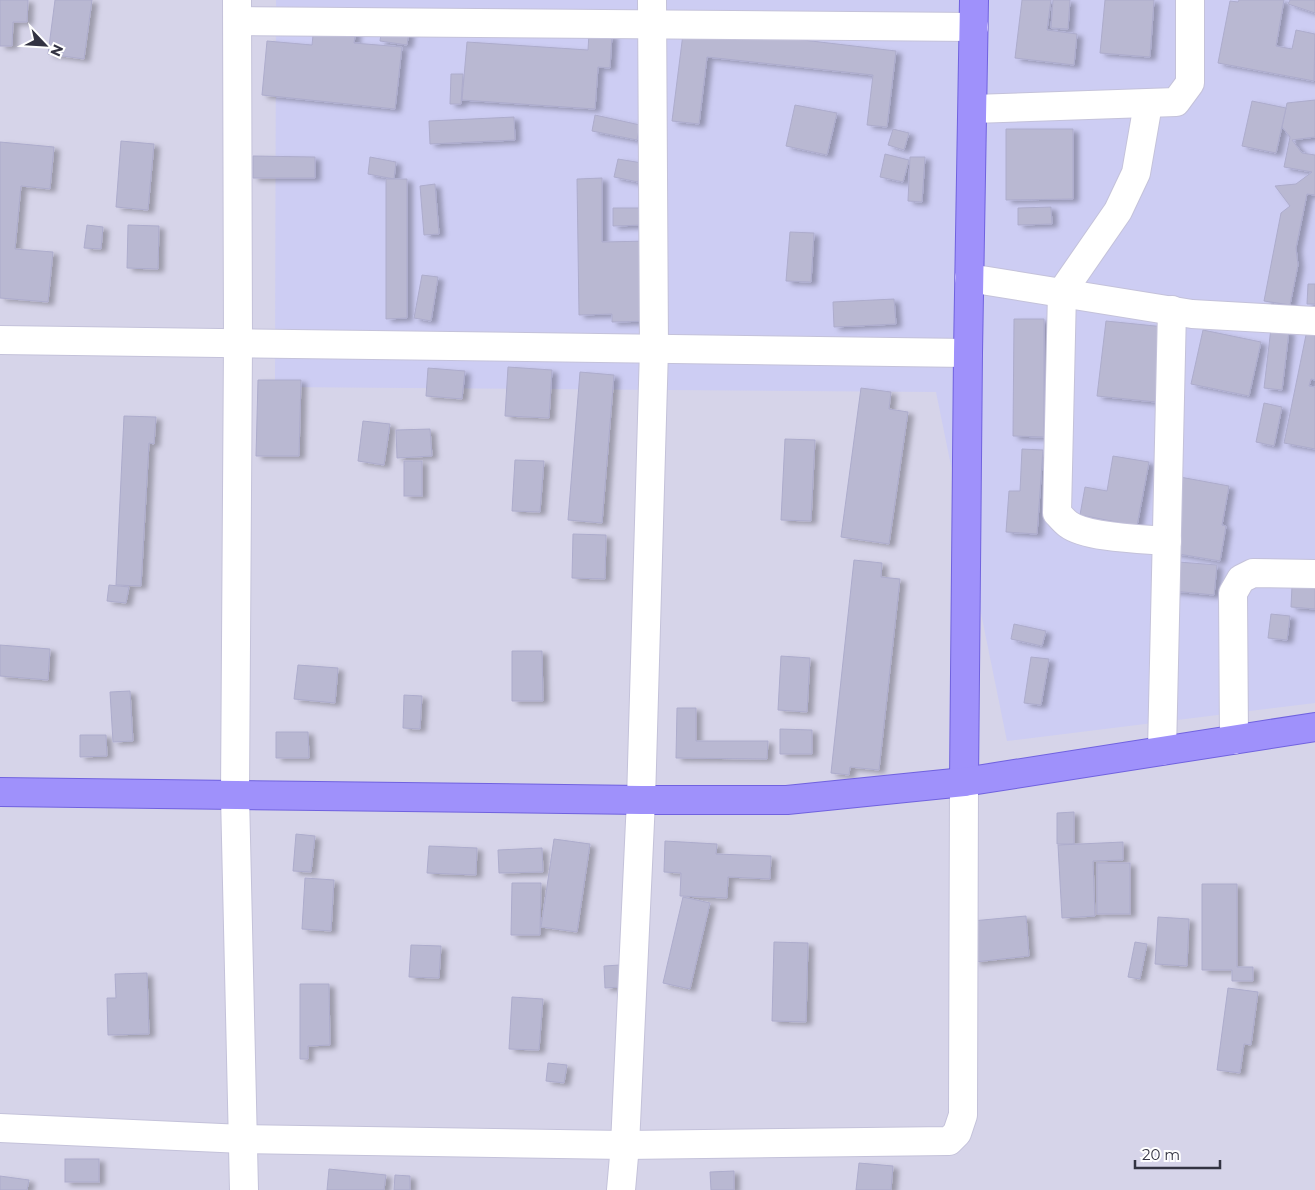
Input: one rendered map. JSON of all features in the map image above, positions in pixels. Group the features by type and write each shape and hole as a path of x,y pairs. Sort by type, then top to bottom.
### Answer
{"main road":[{"path":"964,782 974,0"},
{"path":"0,792 787,800 964,782 1315,727"}],"street":[{"path":"973,109 1176,102 1190,83 1190,0"},
{"path":"244,1190 235,795 238,11 652,12 974,27"},
{"path":"621,1190 625,1145 641,800 654,349 652,12"},
{"path":"1148,104 1136,173 1118,211 1062,292 1057,513 1068,525 1084,531 1104,535 1166,541"},
{"path":"969,278 1192,314 1315,321"},
{"path":"1162,751 1172,310"},
{"path":"0,340 968,353"},
{"path":"1234,740 1233,593 1241,580 1253,573 1315,574"},
{"path":"0,1128 243,1139 625,1145 949,1141 957,1133 963,1116 964,782"}],"shaded area":[{"path":"0,0 1315,0 1315,1190 0,1190"},
{"path":"276,0 1315,0 1315,703 1007,741 936,392 275,387"}],"building":[{"path":"0,0 28,0 27,22 13,22 12,46 0,46"},
{"path":"55,0 92,0 84,59 48,54"},
{"path":"1022,0 1051,0 1047,30 1077,34 1074,65 1015,58"},
{"path":"1053,0 1070,0 1068,29 1051,28"},
{"path":"1105,0 1154,0 1150,57 1100,53"},
{"path":"1239,0 1284,0 1276,46 1292,49 1296,30 1315,34 1314,81 1218,63 1230,1 1238,2"},
{"path":"1290,0 1315,0 1315,13 1288,4"},
{"path":"314,26 356,30 354,43 402,47 395,109 262,95 267,41 312,45"},
{"path":"684,26 896,51 887,127 867,125 873,75 707,57 699,124 672,121"},
{"path":"382,27 409,31 407,45 380,41"},
{"path":"589,33 612,35 610,68 598,67 595,109 462,100 467,42 588,50"},
{"path":"451,74 463,74 461,104 450,104"},
{"path":"1315,100 1315,137 1292,140 1302,153 1315,155 1315,195 1307,194 1296,248 1298,265 1290,305 1264,301 1281,213 1290,206 1275,186 1296,184 1312,172 1284,167 1290,137 1282,127 1287,103"},
{"path":"1252,101 1286,108 1276,153 1242,146"},
{"path":"795,105 837,113 827,155 786,146"},
{"path":"595,115 640,125 637,140 592,131"},
{"path":"514,117 515,140 430,144 429,121"},
{"path":"893,129 909,133 904,150 888,145"},
{"path":"1006,129 1073,129 1073,199 1006,200"},
{"path":"121,141 154,144 148,210 116,207"},
{"path":"0,142 54,147 50,189 21,186 15,249 53,252 48,302 0,298"},
{"path":"885,154 909,160 903,182 880,177"},
{"path":"253,156 315,157 315,178 253,178"},
{"path":"370,157 396,162 394,179 368,174"},
{"path":"910,157 925,157 922,202 908,201"},
{"path":"618,159 642,163 638,182 614,177"},
{"path":"602,178 602,242 649,241 650,321 612,322 612,314 579,315 577,179"},
{"path":"386,179 407,179 407,318 386,319"},
{"path":"435,184 439,234 424,235 420,186"},
{"path":"1051,207 1052,224 1018,225 1018,208"},
{"path":"613,208 643,208 643,225 613,226"},
{"path":"87,225 103,227 101,249 84,248"},
{"path":"128,225 159,226 158,269 127,268"},
{"path":"790,232 814,233 811,282 786,281"},
{"path":"422,275 438,277 431,321 414,318"},
{"path":"1308,284 1315,284 1315,304 1307,304"},
{"path":"894,299 896,324 834,327 833,302"},
{"path":"1014,319 1044,319 1044,437 1013,436"},
{"path":"1106,321 1165,327 1156,402 1097,396"},
{"path":"1271,328 1289,331 1282,390 1264,388"},
{"path":"1203,330 1261,342 1249,396 1191,384"},
{"path":"1307,330 1315,331 1315,380 1311,379 1309,386 1315,387 1315,449 1284,443"},
{"path":"508,367 552,370 549,418 505,416"},
{"path":"428,368 465,371 462,399 426,396"},
{"path":"580,372 614,375 602,523 568,520"},
{"path":"258,380 301,380 299,456 256,456"},
{"path":"861,388 891,392 889,409 908,412 889,544 841,537"},
{"path":"1264,403 1282,407 1274,446 1256,442"},
{"path":"124,416 156,417 154,444 149,443 141,586 116,585"},
{"path":"363,421 390,424 384,465 358,461"},
{"path":"430,429 432,456 397,458 396,430"},
{"path":"785,439 815,440 811,521 781,520"},
{"path":"1022,449 1043,450 1037,534 1006,532 1009,491 1020,491"},
{"path":"1113,456 1149,462 1137,526 1080,515 1085,487 1107,491"},
{"path":"515,460 544,461 540,512 512,511"},
{"path":"404,461 422,461 422,496 404,496"},
{"path":"1180,477 1229,486 1222,525 1226,526 1220,561 1167,552"},
{"path":"573,534 606,535 605,579 572,578"},
{"path":"854,560 882,563 881,577 900,579 879,770 850,767 849,775 831,773"},
{"path":"1166,561 1217,565 1214,595 1163,590"},
{"path":"109,585 129,587 126,603 107,601"},
{"path":"1292,586 1315,588 1315,609 1291,607"},
{"path":"1271,614 1290,616 1287,640 1268,638"},
{"path":"1014,624 1046,631 1042,646 1011,639"},
{"path":"0,645 50,649 48,680 0,676"},
{"path":"512,651 542,651 543,701 512,701"},
{"path":"781,656 810,658 807,712 778,710"},
{"path":"1031,657 1049,659 1041,705 1024,703"},
{"path":"298,665 338,668 335,703 294,699"},
{"path":"130,691 133,741 113,742 110,692"},
{"path":"404,695 422,696 420,729 403,728"},
{"path":"677,708 696,708 696,741 768,741 767,759 676,758"},
{"path":"780,729 812,730 812,754 780,754"},
{"path":"276,732 308,732 309,758 276,758"},
{"path":"80,735 106,735 107,756 80,757"},
{"path":"1074,812 1074,844 1057,844 1057,813"},
{"path":"296,834 315,836 311,872 293,871"},
{"path":"554,839 590,844 577,932 541,927"},
{"path":"665,841 717,844 716,854 771,856 770,879 728,877 727,898 680,896 681,873 664,872"},
{"path":"1123,842 1123,860 1093,861 1095,916 1062,918 1058,845"},
{"path":"429,846 477,848 476,875 427,873"},
{"path":"542,848 543,872 499,873 498,850"},
{"path":"1097,863 1130,863 1130,914 1097,914"},
{"path":"305,878 334,880 331,931 302,929"},
{"path":"512,883 541,883 540,935 511,935"},
{"path":"1202,884 1237,884 1237,967 1253,967 1253,981 1232,981 1232,970 1202,970"},
{"path":"683,897 710,903 690,989 663,983"},
{"path":"1026,916 1029,956 975,962 972,921"},
{"path":"1158,917 1189,919 1187,966 1155,964"},
{"path":"774,942 808,943 806,1022 772,1021"},
{"path":"1135,942 1147,944 1140,979 1128,977"},
{"path":"411,945 441,946 439,978 409,977"},
{"path":"620,965 621,987 605,988 604,966"},
{"path":"147,973 149,1034 108,1035 107,998 116,998 115,974"},
{"path":"300,984 329,984 330,1045 308,1046 308,1059 300,1059"},
{"path":"1228,988 1258,992 1251,1045 1244,1044 1240,1073 1217,1070"},
{"path":"512,997 543,999 539,1050 509,1049"},
{"path":"548,1063 567,1065 564,1083 546,1081"},
{"path":"65,1159 99,1159 99,1182 65,1182"},
{"path":"859,1163 893,1166 891,1190 856,1190"},
{"path":"329,1169 386,1175 384,1190 327,1190"},
{"path":"734,1171 734,1190 711,1190 710,1172"},
{"path":"395,1175 410,1176 410,1190 394,1190"},
{"path":"0,1176 29,1180 27,1190 0,1190"}]}
